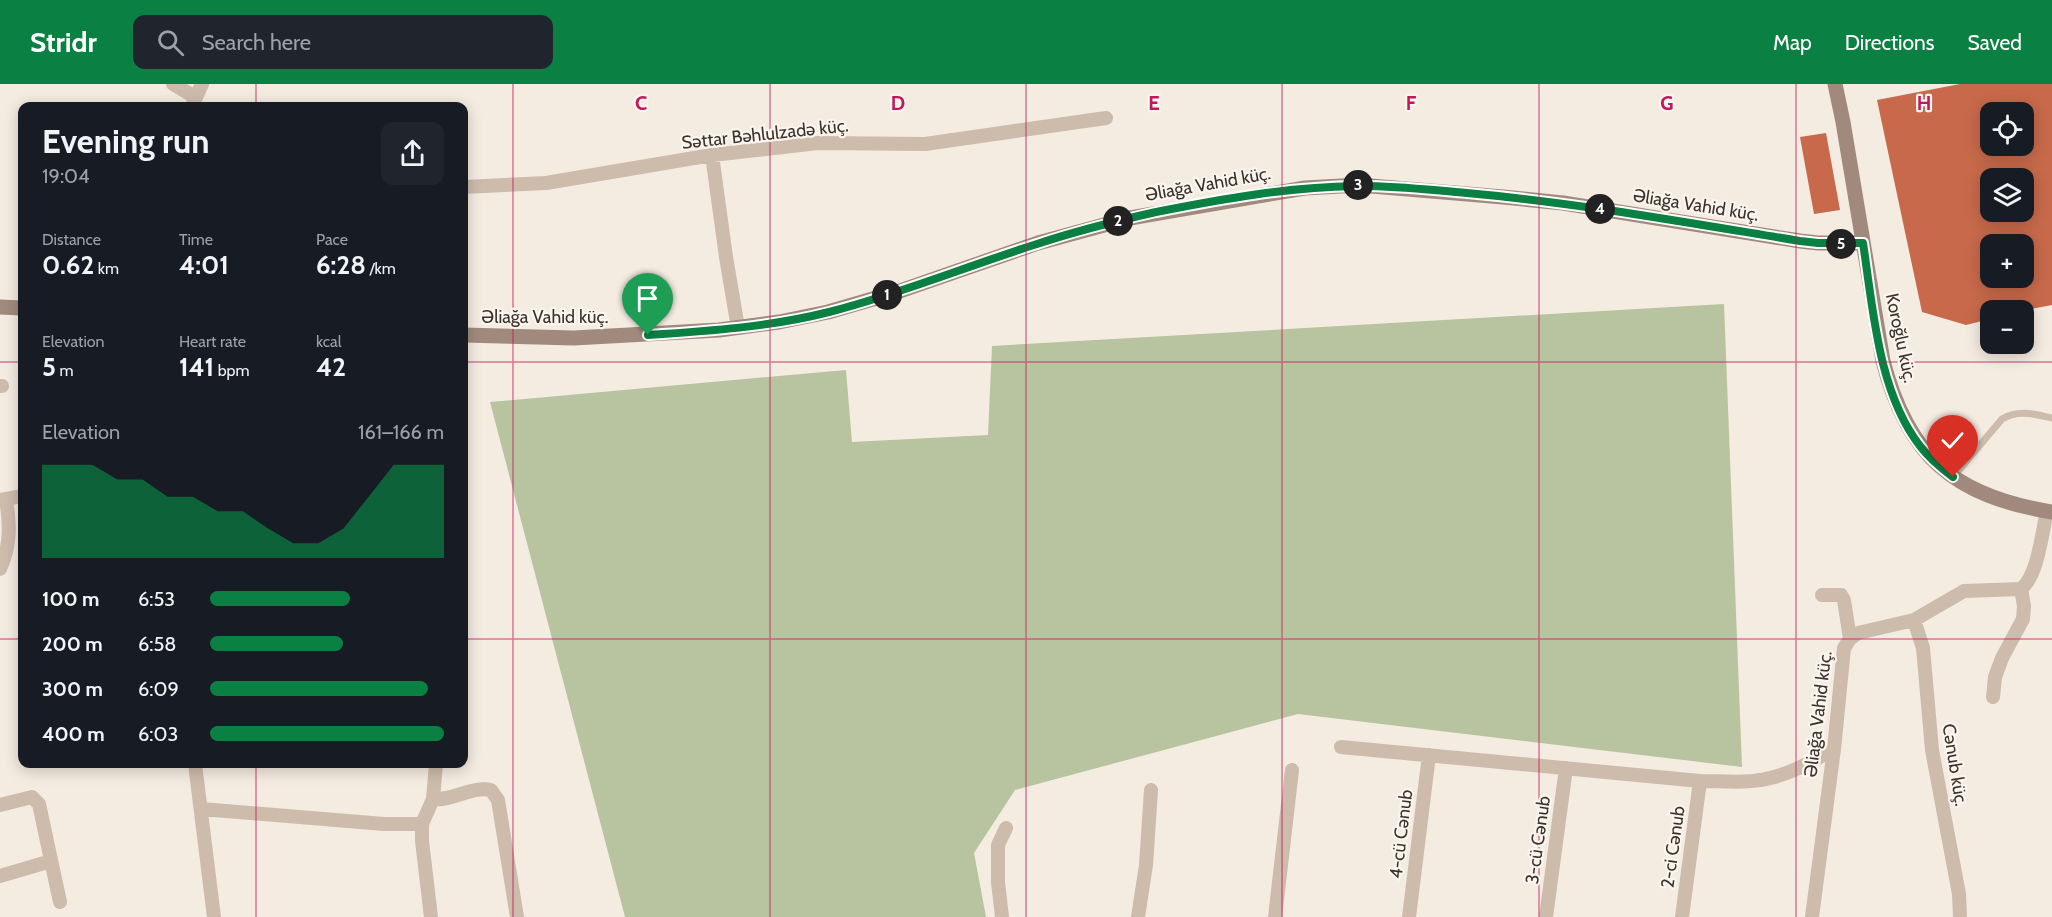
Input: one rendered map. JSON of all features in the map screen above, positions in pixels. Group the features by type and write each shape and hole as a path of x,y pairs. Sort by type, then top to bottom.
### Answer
{"street":[{"path":"173,84 194,102 202,84"},
{"name":"Koroğlu küç.","path":"1835,84 1883,361 1891,391 1901,415 1919,445 1935,464 1953,477 1974,490 2001,500 2050,511"},
{"name":"Səttar Bəhlulzadə küç.","path":"468,188 546,183 712,155 818,143 925,144 1106,118"},
{"path":"712,155 738,328"},
{"name":"Əliağa Vahid küç.","path":"468,335 574,338 738,328 779,322 828,312 897,292 1038,243 1130,218 1305,188 1359,185 1503,196 1563,203 1809,242 1863,243"},
{"path":"0,307 18,308"},
{"path":"0,568 7,554 10,528 3,500 18,497"},
{"path":"1993,698 1995,678 2002,658 2023,619 2024,606 2021,590 2028,584 2033,573 2050,511"},
{"name":"Əliağa Vahid küç.","path":"1812,917 1834,749 1844,648 1858,633 1914,620 1964,591 2021,590"},
{"path":"1822,595 1841,595 1845,600 1850,639"},
{"name":"Cənub küç.","path":"1914,620 1923,648 1932,750 1959,894 1960,917"},
{"path":"1341,747 1700,781 1770,779 1834,749"},
{"name":"4-cü Cənub","path":"1409,917 1429,755"},
{"path":"196,768 214,917"},
{"path":"431,917 422,824 433,799 436,768"},
{"name":"3-cü Cənub","path":"1546,917 1566,768"},
{"path":"1275,917 1292,770"},
{"name":"2-ci Cənub","path":"1682,917 1700,781"},
{"path":"433,799 441,800 482,788 491,790 498,800 517,917"},
{"path":"1138,917 1146,865 1151,790"},
{"path":"0,805 32,797 39,804 60,902"},
{"path":"201,809 384,824 422,824"},
{"path":"1002,917 998,882 998,845 1006,828"},
{"path":"0,876 51,861"}],"lane":[{"path":"1953,477 2002,419 2022,412 2052,418"}],"green space":[{"path":"1724,304 1742,767 1298,714 1015,790 974,853 986,917 625,917 490,402 846,370 852,442 988,435 992,346"}],"building":[{"path":"1960,84 2052,84 2052,305 2034,308 2034,300 1980,300 1980,322 1966,325 1922,312 1877,100"},
{"path":"1826,133 1840,210 1814,214 1800,137"}],"route":[{"path":"648,335 738,328 828,312 897,292 1076,232 1130,218 1279,191 1359,185 1503,196 1563,203 1800,241 1863,243 1883,361 1891,391 1901,415 1919,445 1935,464 1953,477"}]}
